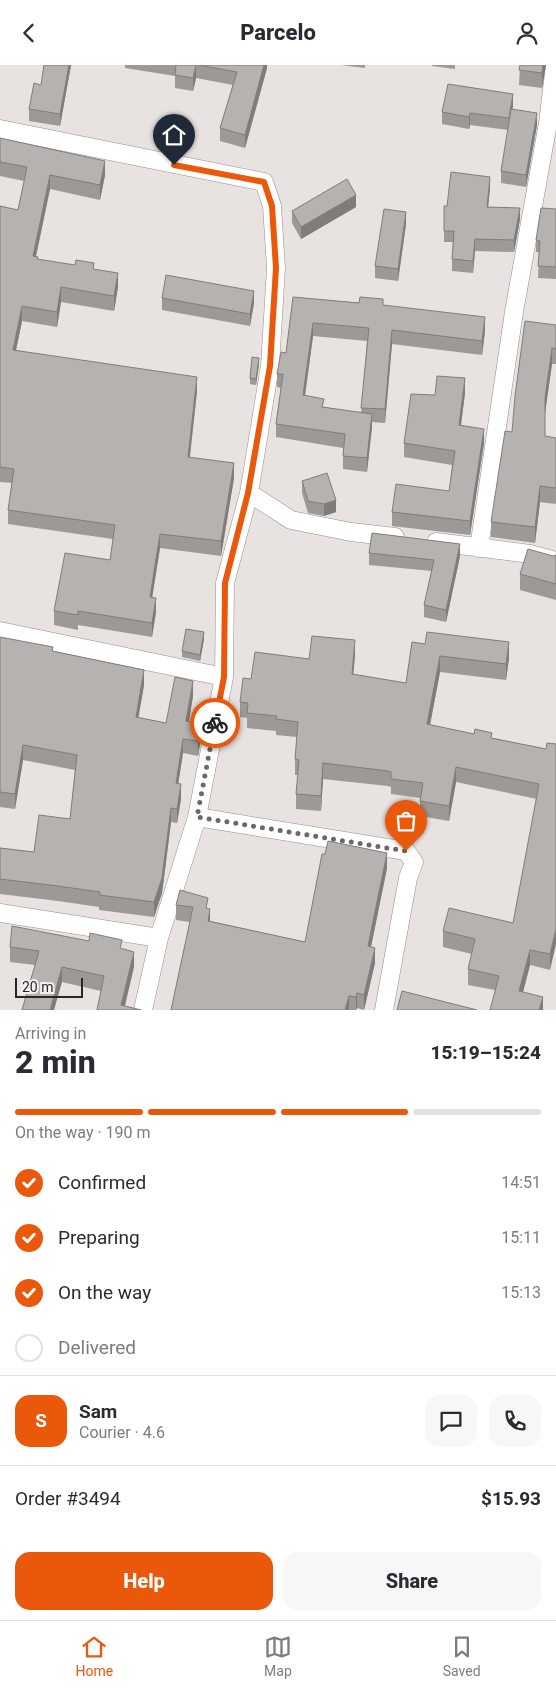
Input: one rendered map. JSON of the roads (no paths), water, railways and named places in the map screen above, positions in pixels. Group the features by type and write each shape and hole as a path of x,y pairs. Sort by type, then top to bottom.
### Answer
{"street":[{"path":"479,547 514,312 548,123 555,65"},
{"path":"0,129 264,182 272,206 276,268 270,366 248,493 225,583 224,677 197,817 159,938 143,1010"},
{"path":"248,493 291,521 351,532 530,554 556,561"},
{"path":"0,631 224,677"},
{"path":"197,817 406,851 414,862 408,878 384,1010"},
{"path":"0,913 159,938"}]}
